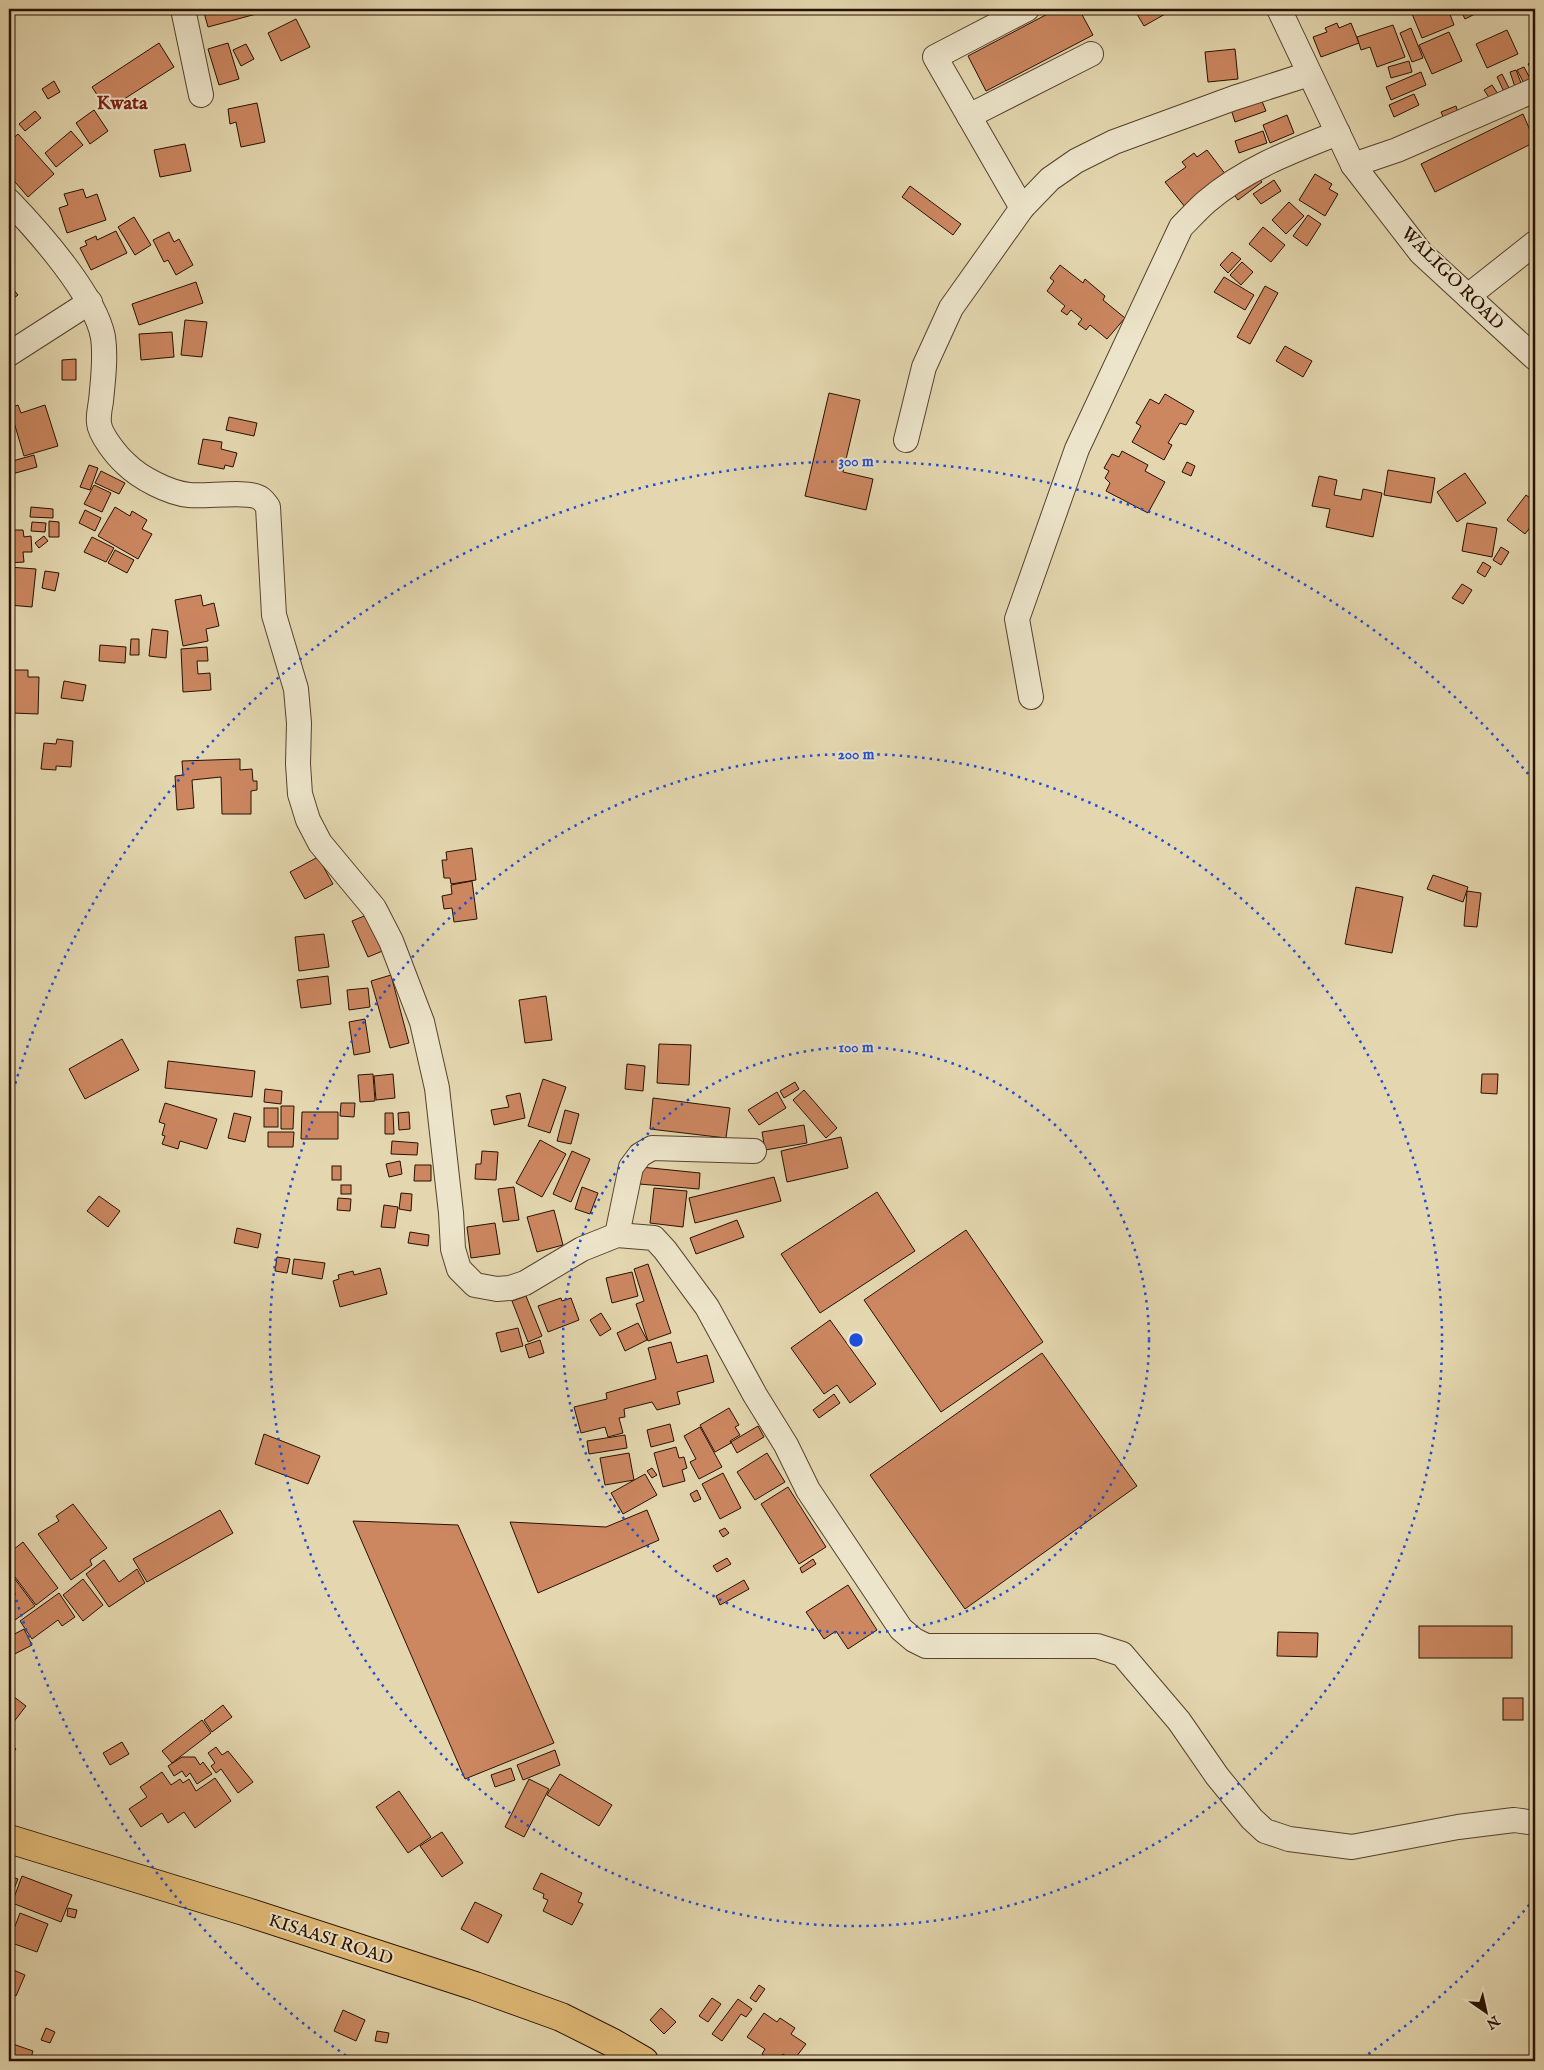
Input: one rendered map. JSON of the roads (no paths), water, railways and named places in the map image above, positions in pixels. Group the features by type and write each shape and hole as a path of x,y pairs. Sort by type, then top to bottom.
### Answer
{"main road":[{"name":"KISAASI ROAD","path":"9,1839 247,1912 475,1986 561,2017 644,2061"}],"street":[{"path":"183,9 201,95"},
{"path":"1022,208 935,57 1027,9"},
{"name":"WALIGO ROAD","path":"1279,9 1353,165 1421,252 1535,358"},
{"path":"969,116 1091,54"},
{"path":"906,440 924,367 951,308 1022,208 1050,180 1076,161 1114,142 1217,104 1309,74"},
{"path":"1353,165 1397,150 1535,90"},
{"path":"1031,697 1017,619 1077,449 1181,227 1206,202 1230,184 1270,161 1338,133"},
{"path":"9,201 28,221 90,302 103,337 104,368 99,424 111,448 126,465 162,487 188,495 251,494 261,499 268,507 274,615 296,689 299,723 298,764 300,794 308,820 320,844 374,908 391,941 422,1022 437,1088 452,1213 453,1249 459,1269 475,1285 497,1289 510,1288 525,1283 582,1249 617,1235 654,1238 707,1307 755,1395 786,1445 808,1490 901,1629 914,1640 926,1646 1096,1646 1122,1654 1179,1721 1217,1776 1265,1831 1289,1839 1352,1848 1458,1827 1514,1820 1535,1823"},
{"path":"1468,296 1535,243"},
{"path":"9,354 90,302"},
{"path":"617,1235 632,1167 640,1155 652,1148 754,1150"}],"district":[{"name":"Kwata","path":"122,102"}]}
